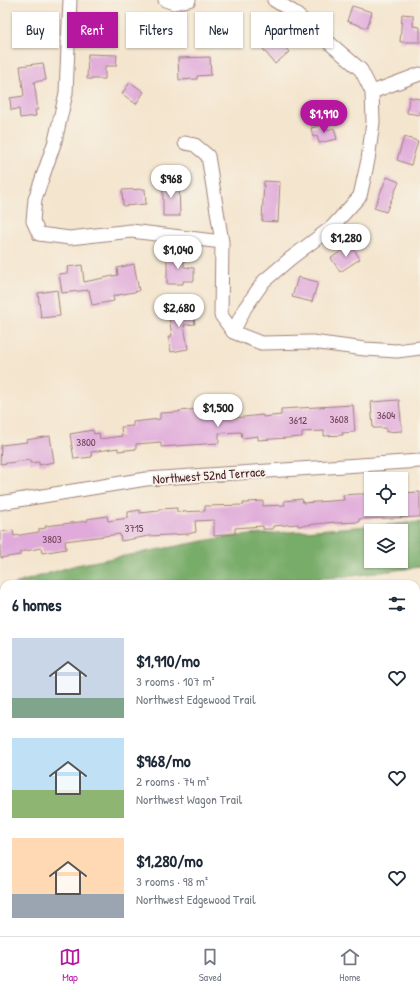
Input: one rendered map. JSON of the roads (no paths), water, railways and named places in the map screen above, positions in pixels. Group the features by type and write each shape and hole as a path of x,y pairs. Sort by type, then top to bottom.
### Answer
{"street":[{"path":"70,0 66,93 55,141 34,199 33,221 39,234 70,238 131,231 222,242"},
{"path":"165,0 174,3 189,0"},
{"path":"233,332 245,308 264,281 291,258 332,227 360,196 368,160 373,122 372,92 362,70 292,11 274,0"},
{"path":"372,92 420,74"},
{"path":"185,143 196,145 208,156 222,242 221,315 233,332 261,343 312,342 365,349 397,351 420,348"},
{"name":"Northwest 52nd Terrace","path":"0,502 146,480 420,461"}]}
